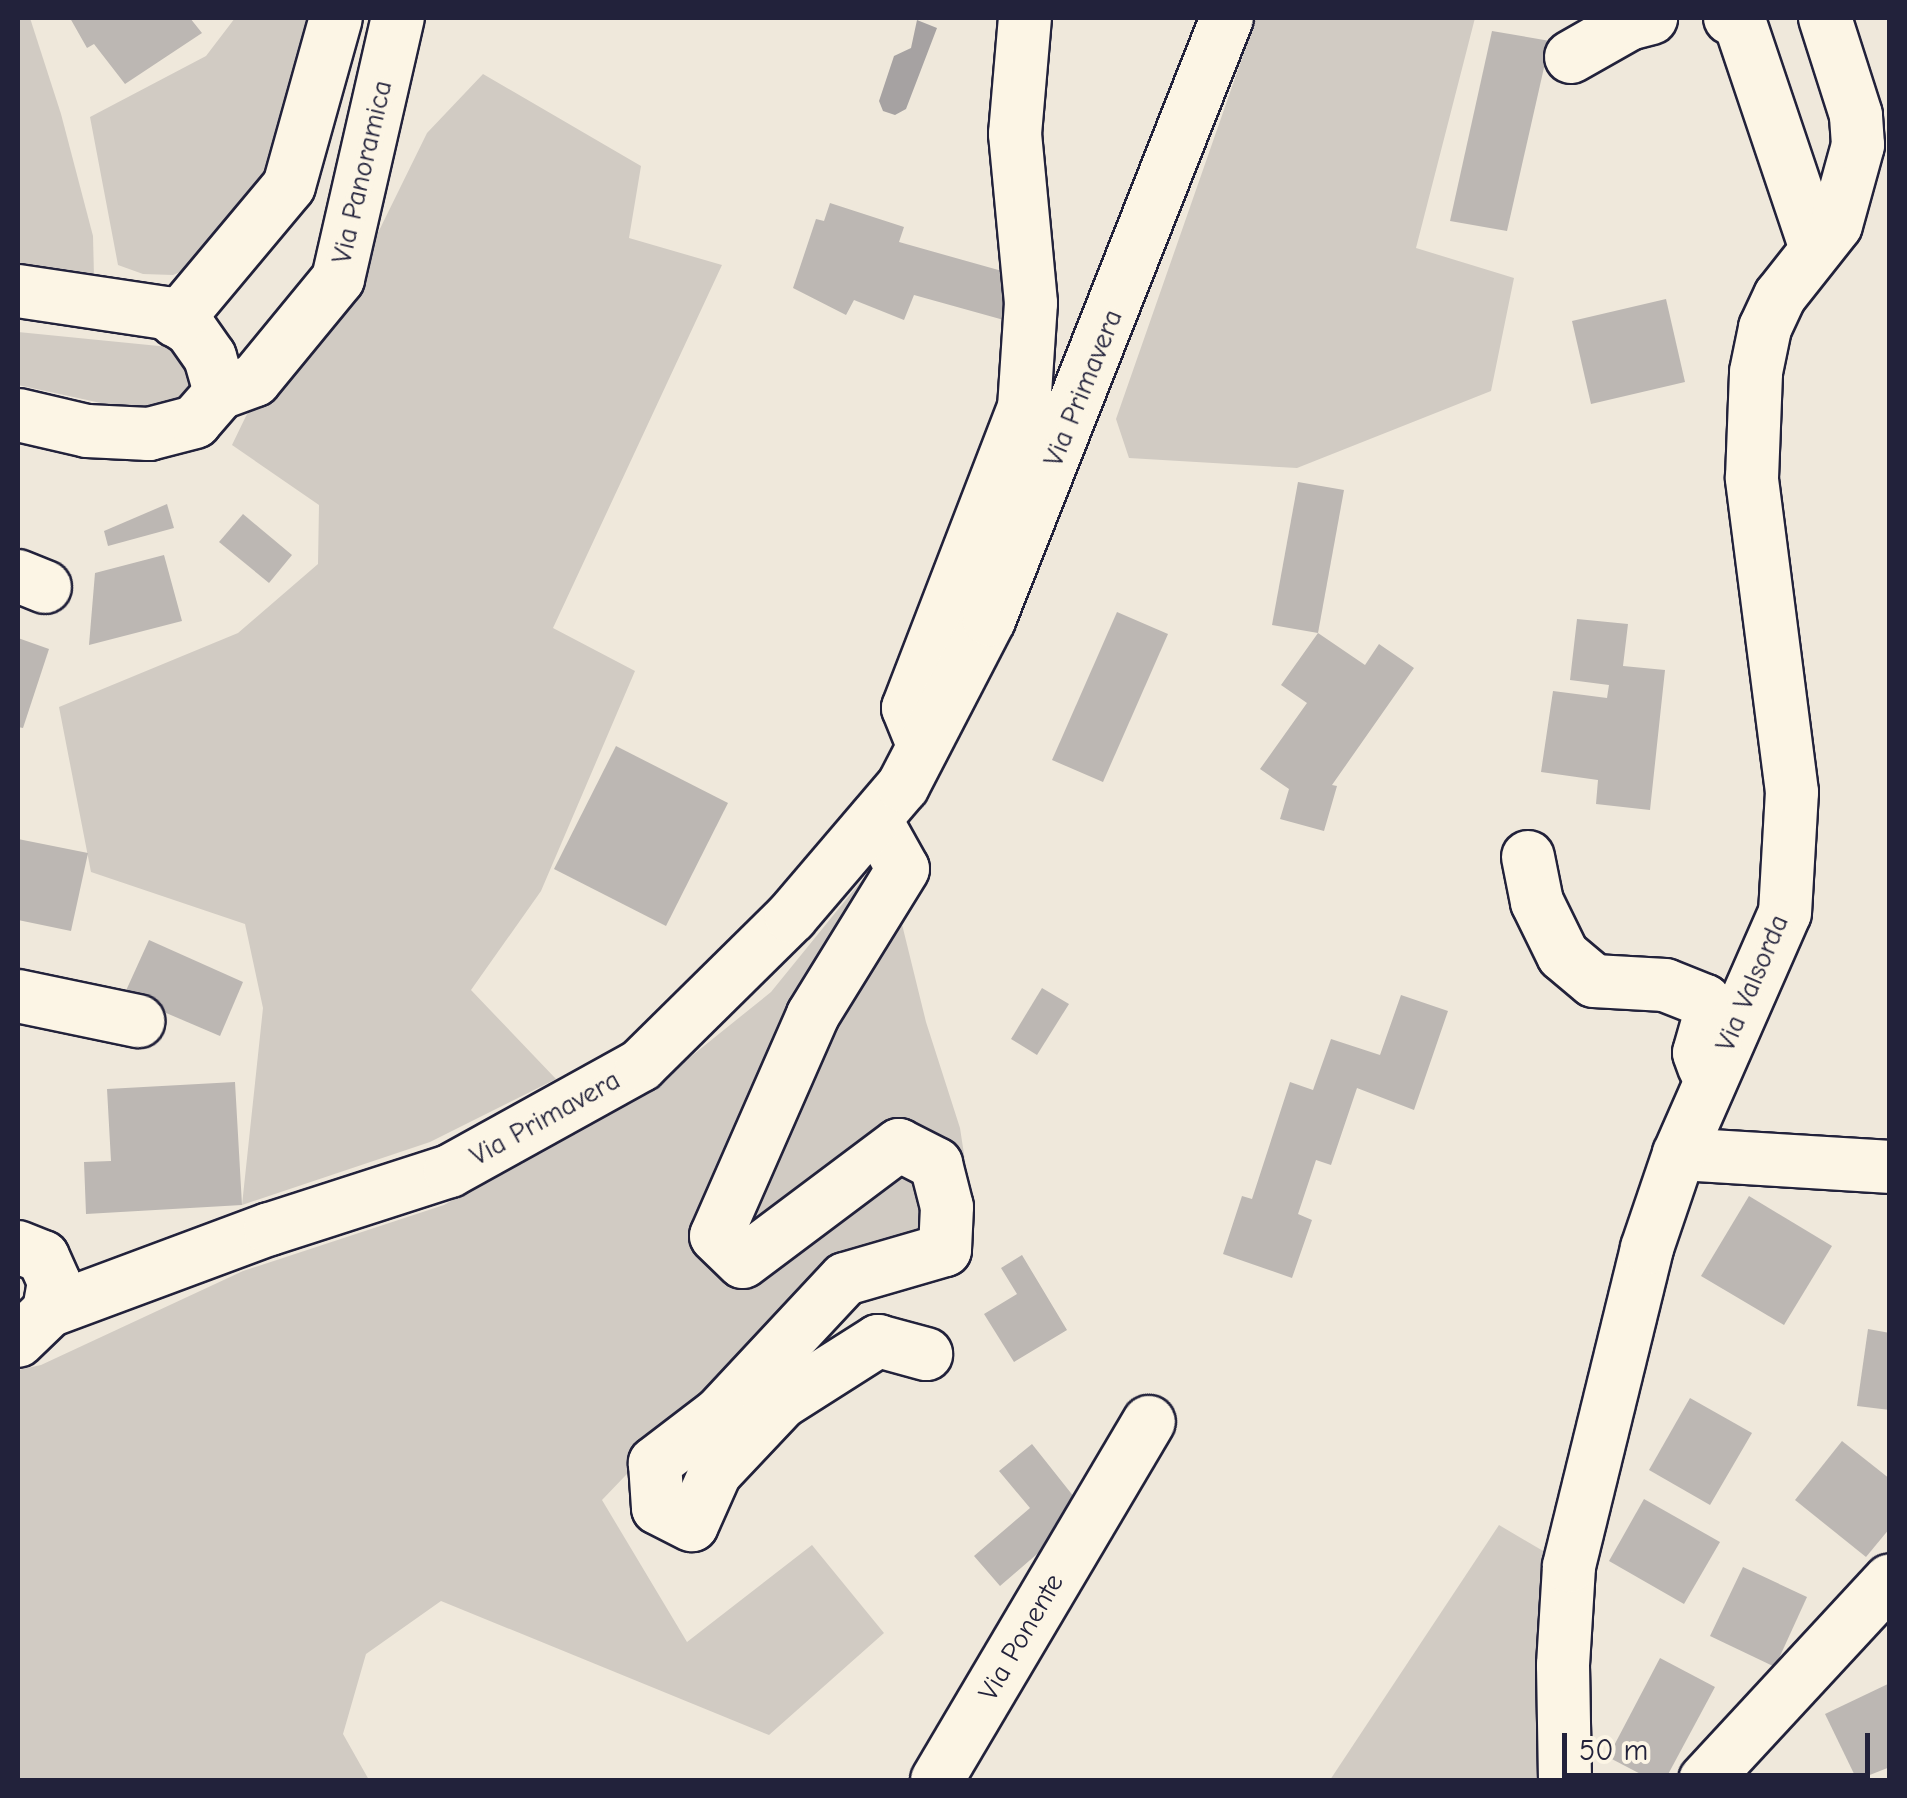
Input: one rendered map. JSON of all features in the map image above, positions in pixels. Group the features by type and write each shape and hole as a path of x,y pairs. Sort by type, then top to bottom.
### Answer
{"street":[{"path":"176,321 289,186 336,18"},
{"name":"Via Panoramica","path":"18,415 87,431 150,434 195,422 220,394 255,380 338,279 398,18"},
{"name":"Via Primavera","path":"925,751 908,708 1024,408 1031,303 1015,134 1026,18"},
{"name":"Via Primavera","path":"33,1326 270,1229 450,1170 641,1065 791,918 925,751 989,620 1070,425 1227,18"},
{"path":"1571,57 1629,24 1652,18"},
{"path":"1730,18 1739,20 1816,250"},
{"name":"Via Valsorda","path":"1564,1780 1563,1665 1570,1566 1647,1248 1679,1154 1785,913 1792,792 1752,478 1756,372 1765,328 1780,296 1836,225 1858,145 1856,115 1825,18"},
{"path":"18,291 134,306 176,321 191,330 210,357 220,394"},
{"path":"874,819 903,869 813,1015 716,1236 743,1262 899,1145 936,1164 948,1206 945,1250 845,1279 719,1414 655,1463 658,1508 692,1525 715,1474 782,1402 878,1340 926,1354"},
{"path":"1528,857 1537,902 1563,955 1594,980 1665,985 1705,1001 1709,1018 1699,1053 1710,1083"},
{"path":"18,996 138,1021"},
{"path":"1679,1154 1890,1167"},
{"path":"18,1247 43,1257 54,1282 33,1326"},
{"name":"Via Ponente","path":"937,1780 1149,1422"},
{"path":"1705,1780 1890,1580"}],"shaded area":[{"path":"18,18 30,18 61,114 93,236 94,277 18,265"},
{"path":"235,18 318,18 273,173 211,259 173,275 143,274 118,265 90,117 206,56"},
{"path":"1256,18 1475,18 1416,248 1514,278 1491,391 1297,468 1129,458 1116,419"},
{"path":"917,20 937,28 906,109 895,115 883,111 879,101 894,56 911,48"},
{"path":"483,74 641,166 629,238 722,265 553,628 635,671 541,891 471,990 556,1079 430,1142 242,1205 263,1008 245,924 91,872 59,707 238,633 318,564 319,505 232,445 246,416 371,247 427,133"},
{"path":"18,332 179,348 193,366 188,391 178,403 163,408 110,405 18,385"},
{"path":"870,870 898,908 926,1022 960,1128 974,1220 814,1279 602,1500 687,1642 812,1545 884,1633 769,1735 441,1601 366,1654 343,1734 369,1780 18,1780 18,1370 41,1365 243,1271 444,1205 658,1083 771,992"},
{"path":"1499,1525 1550,1555 1545,1780 1330,1780"}],"building":[{"path":"70,18 190,18 202,33 125,84 94,44 87,48"},
{"path":"1492,31 1550,41 1507,231 1450,221"},
{"path":"830,203 904,227 899,242 1023,277 1011,322 914,295 904,320 854,300 846,315 793,288 816,219 824,221"},
{"path":"1666,299 1685,382 1591,404 1572,321"},
{"path":"1298,482 1344,490 1318,633 1272,625"},
{"path":"167,504 174,528 108,546 104,531"},
{"path":"243,514 292,555 269,583 219,542"},
{"path":"164,555 182,621 89,645 95,573"},
{"path":"1117,612 1168,634 1103,782 1052,760"},
{"path":"1577,619 1628,624 1623,666 1665,670 1650,810 1596,804 1598,780 1541,772 1553,691 1607,698 1609,685 1570,680"},
{"path":"1318,633 1365,665 1379,644 1414,668 1332,785 1337,786 1324,831 1280,819 1289,789 1260,769 1307,703 1281,685"},
{"path":"18,638 49,649 23,728 18,727"},
{"path":"616,746 728,803 666,926 554,869"},
{"path":"18,839 88,853 71,931 18,920"},
{"path":"149,940 243,982 220,1036 124,995"},
{"path":"1042,988 1069,1004 1037,1055 1011,1039"},
{"path":"1401,995 1448,1011 1414,1110 1357,1088 1331,1165 1316,1160 1298,1214 1312,1220 1292,1278 1223,1254 1242,1196 1252,1199 1290,1082 1313,1090 1331,1039 1380,1055"},
{"path":"235,1082 242,1205 86,1214 84,1162 111,1161 107,1089"},
{"path":"1749,1196 1832,1246 1784,1325 1701,1276"},
{"path":"1022,1255 1067,1330 1014,1362 984,1314 1017,1294 1001,1268"},
{"path":"1868,1329 1890,1333 1890,1410 1857,1406"},
{"path":"1690,1398 1752,1433 1710,1505 1649,1470"},
{"path":"1842,1441 1890,1479 1890,1528 1866,1557 1795,1500"},
{"path":"1032,1444 1082,1507 1074,1522 1000,1586 974,1556 1030,1508 999,1471"},
{"path":"1644,1499 1720,1542 1684,1604 1609,1561"},
{"path":"1743,1567 1807,1597 1775,1667 1710,1636"},
{"path":"1660,1658 1715,1687 1665,1780 1652,1780 1608,1757"},
{"path":"1890,1683 1890,1767 1857,1780 1825,1714"}]}
